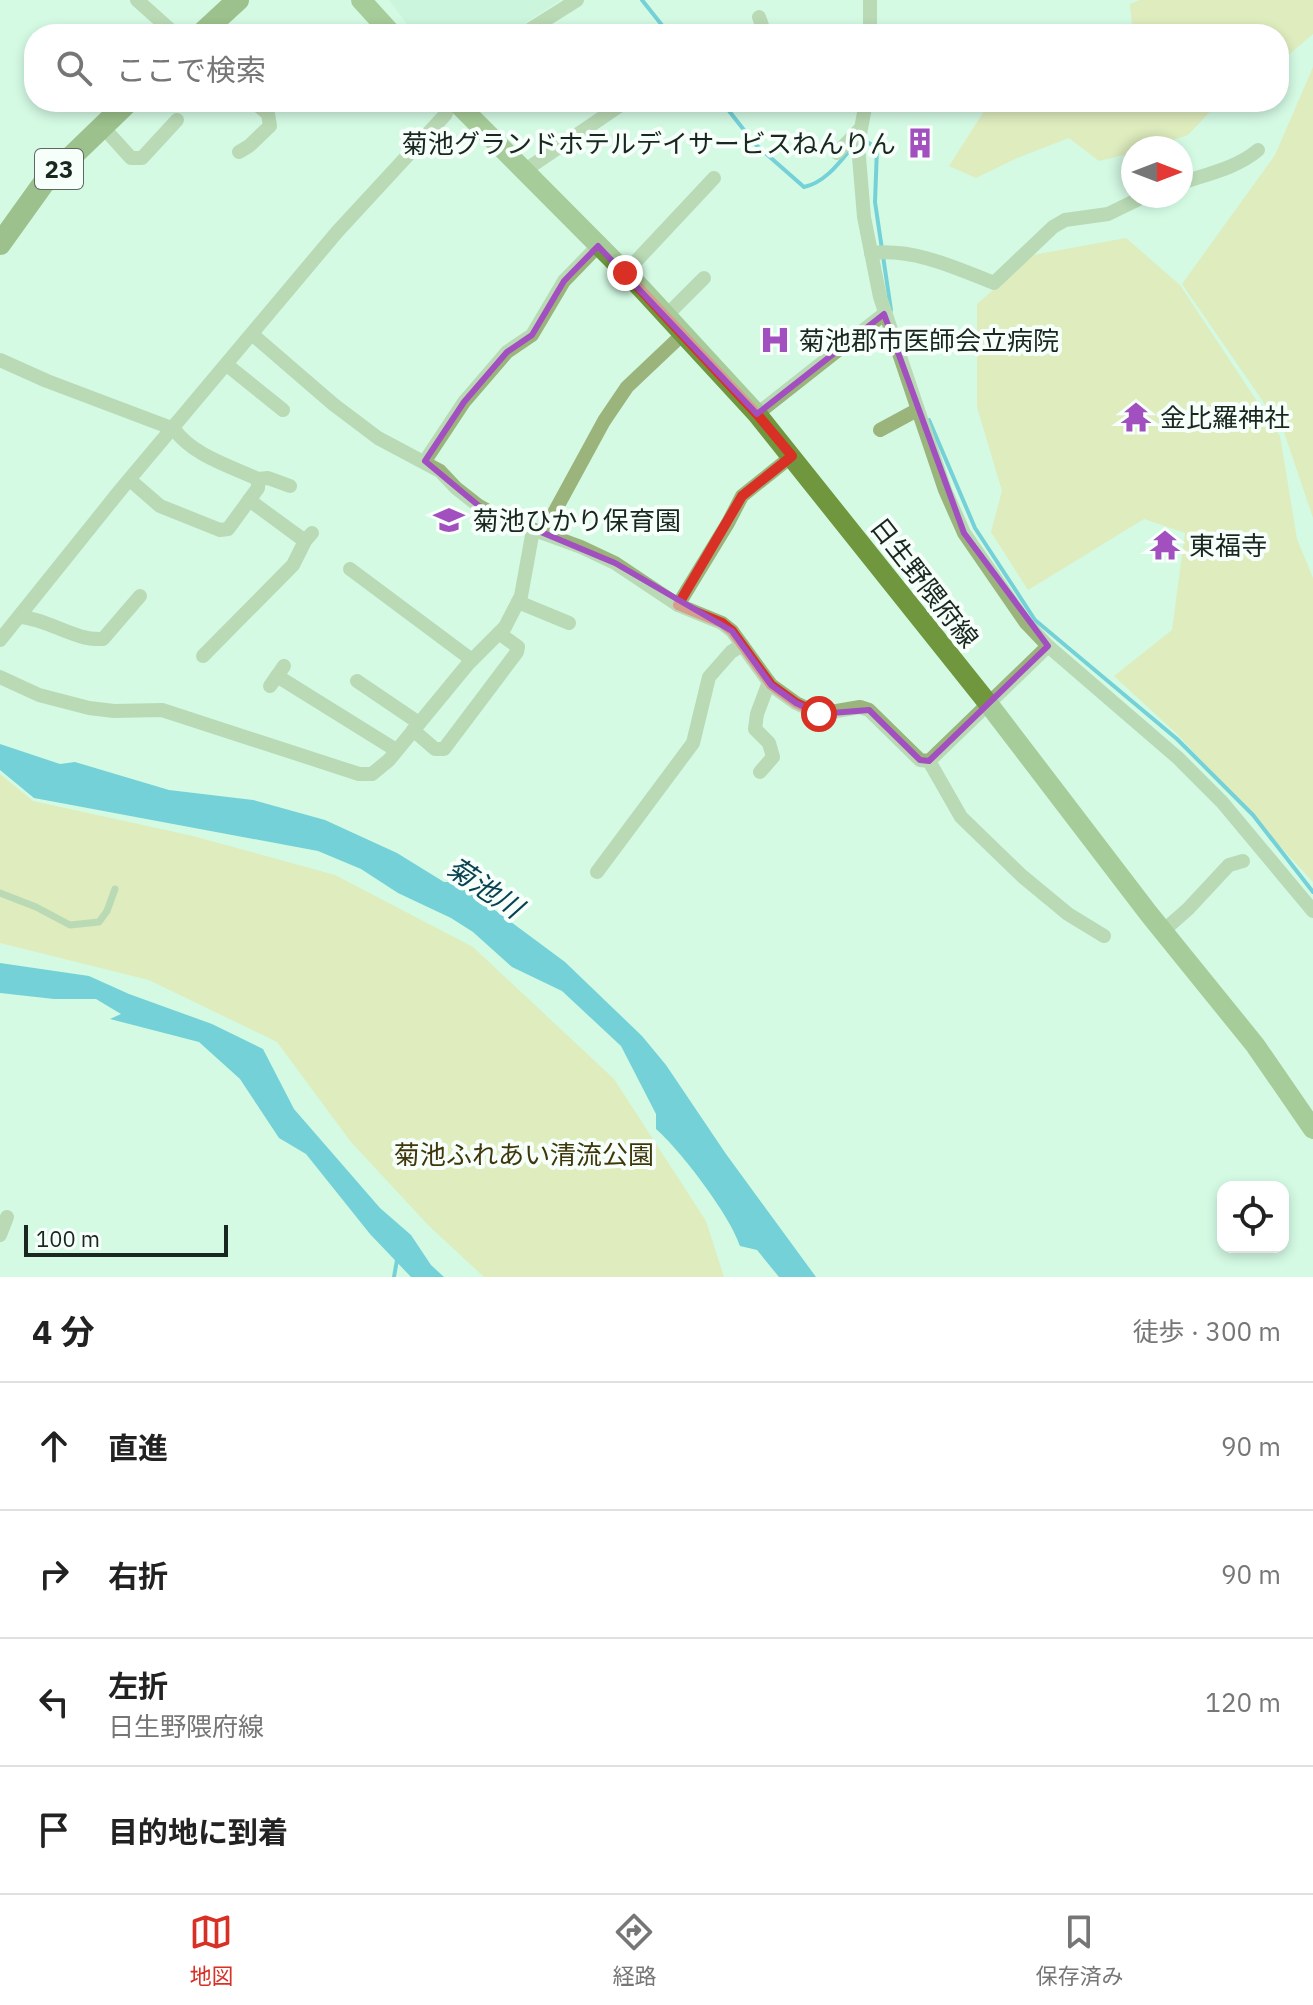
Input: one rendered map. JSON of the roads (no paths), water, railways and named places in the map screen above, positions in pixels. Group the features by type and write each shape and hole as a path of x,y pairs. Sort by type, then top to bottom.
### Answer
{"main road":[{"path":"212,24 238,0"},
{"path":"361,0 383,24"},
{"name":"23","path":"0,244 43,184 117,112"},
{"name":"日生野隈府線","path":"463,112 667,315 757,414 1255,1045 1313,1129"}],"street":[{"path":"137,0 164,24"},
{"path":"539,24 577,0"},
{"path":"870,0 870,24"},
{"path":"759,17 761,24"},
{"path":"239,152 270,126 266,112"},
{"path":"0,640 337,232 447,112"},
{"path":"524,171 610,112"},
{"path":"864,112 859,159 864,217 884,314 945,490 964,533 1026,623 1048,646 1178,758 1222,802 1313,911"},
{"path":"102,126 131,158 142,158 177,120"},
{"path":"837,153 860,129"},
{"path":"1193,179 1232,166 1258,150"},
{"path":"625,273 714,178"},
{"path":"871,253 888,251 916,255 994,283 1053,227 1065,220 1108,214 1121,208"},
{"path":"425,461 464,402 507,352 532,335 564,281 598,246"},
{"path":"667,315 704,278"},
{"path":"757,414 884,314"},
{"path":"0,677 39,695 89,708 162,710 359,774 372,774 499,633 518,602 538,532 604,421 627,387 684,333"},
{"path":"253,335 333,404 378,438 425,461 479,506 615,563 678,605 722,623 732,631 769,682 796,703 819,714 860,707 869,710 920,760 929,761"},
{"path":"0,360 174,429 181,439 196,450 258,479 268,478 290,486"},
{"path":"227,365 283,410"},
{"path":"880,430 917,410"},
{"path":"678,605 742,496 792,456"},
{"path":"130,480 160,506 220,530 228,529 258,488 258,479"},
{"path":"203,656 293,565 308,537 249,500"},
{"path":"350,569 472,660"},
{"path":"20,617 36,618 90,640 103,639 140,596"},
{"path":"518,602 569,623"},
{"path":"357,681 416,726 435,749 444,749 517,652 518,647 499,633"},
{"path":"597,872 693,743 709,677 742,645"},
{"path":"929,761 1048,646"},
{"path":"277,676 396,750"},
{"path":"760,772 773,757 769,743 755,729 769,682"},
{"path":"929,761 961,817 1045,895 1068,914 1104,936"},
{"path":"1163,931 1229,865 1243,861"},
{"path":"0,1235 7,1217"}],"lane":[{"path":"0,893 70,925 84,926 99,922 115,889"}],"water":[{"path":"0,744 60,764 75,762 169,790 253,800 325,820 397,853 444,882 457,882 565,962 642,1036 666,1065 726,1154 816,1277 779,1277 757,1250 740,1246 704,1184 656,1129 656,1114 621,1046 562,991 512,967 473,932 398,893 361,869 318,851 34,798 0,770"},
{"path":"0,963 89,976 212,1024 263,1049 294,1109 380,1208 411,1235 431,1265 444,1277 411,1277 370,1234 306,1154 279,1138 240,1079 199,1042 110,1019 121,1014 96,999 54,999 0,993"}],"waterway":[{"path":"642,0 661,24"},
{"path":"730,112 755,144 804,187 823,178 849,151"},
{"path":"867,142 877,148 875,202 891,310"},
{"path":"929,420 975,528 1035,620 1177,739 1253,815 1313,892"},
{"path":"394,1277 397,1260"}],"place":[{"name":"菊池グランドホテルデイサービスねんりん","path":"920,143"},
{"name":"菊池郡市医師会立病院","path":"775,340"},
{"name":"金比羅神社","path":"1136,417"},
{"name":"菊池ひかり保育園","path":"449,520"},
{"name":"東福寺","path":"1165,545"}],"water label":[{"name":"菊池川","path":"485,887"}],"park label":[{"name":"菊池ふれあい清流公園","path":"524,1154"}]}
